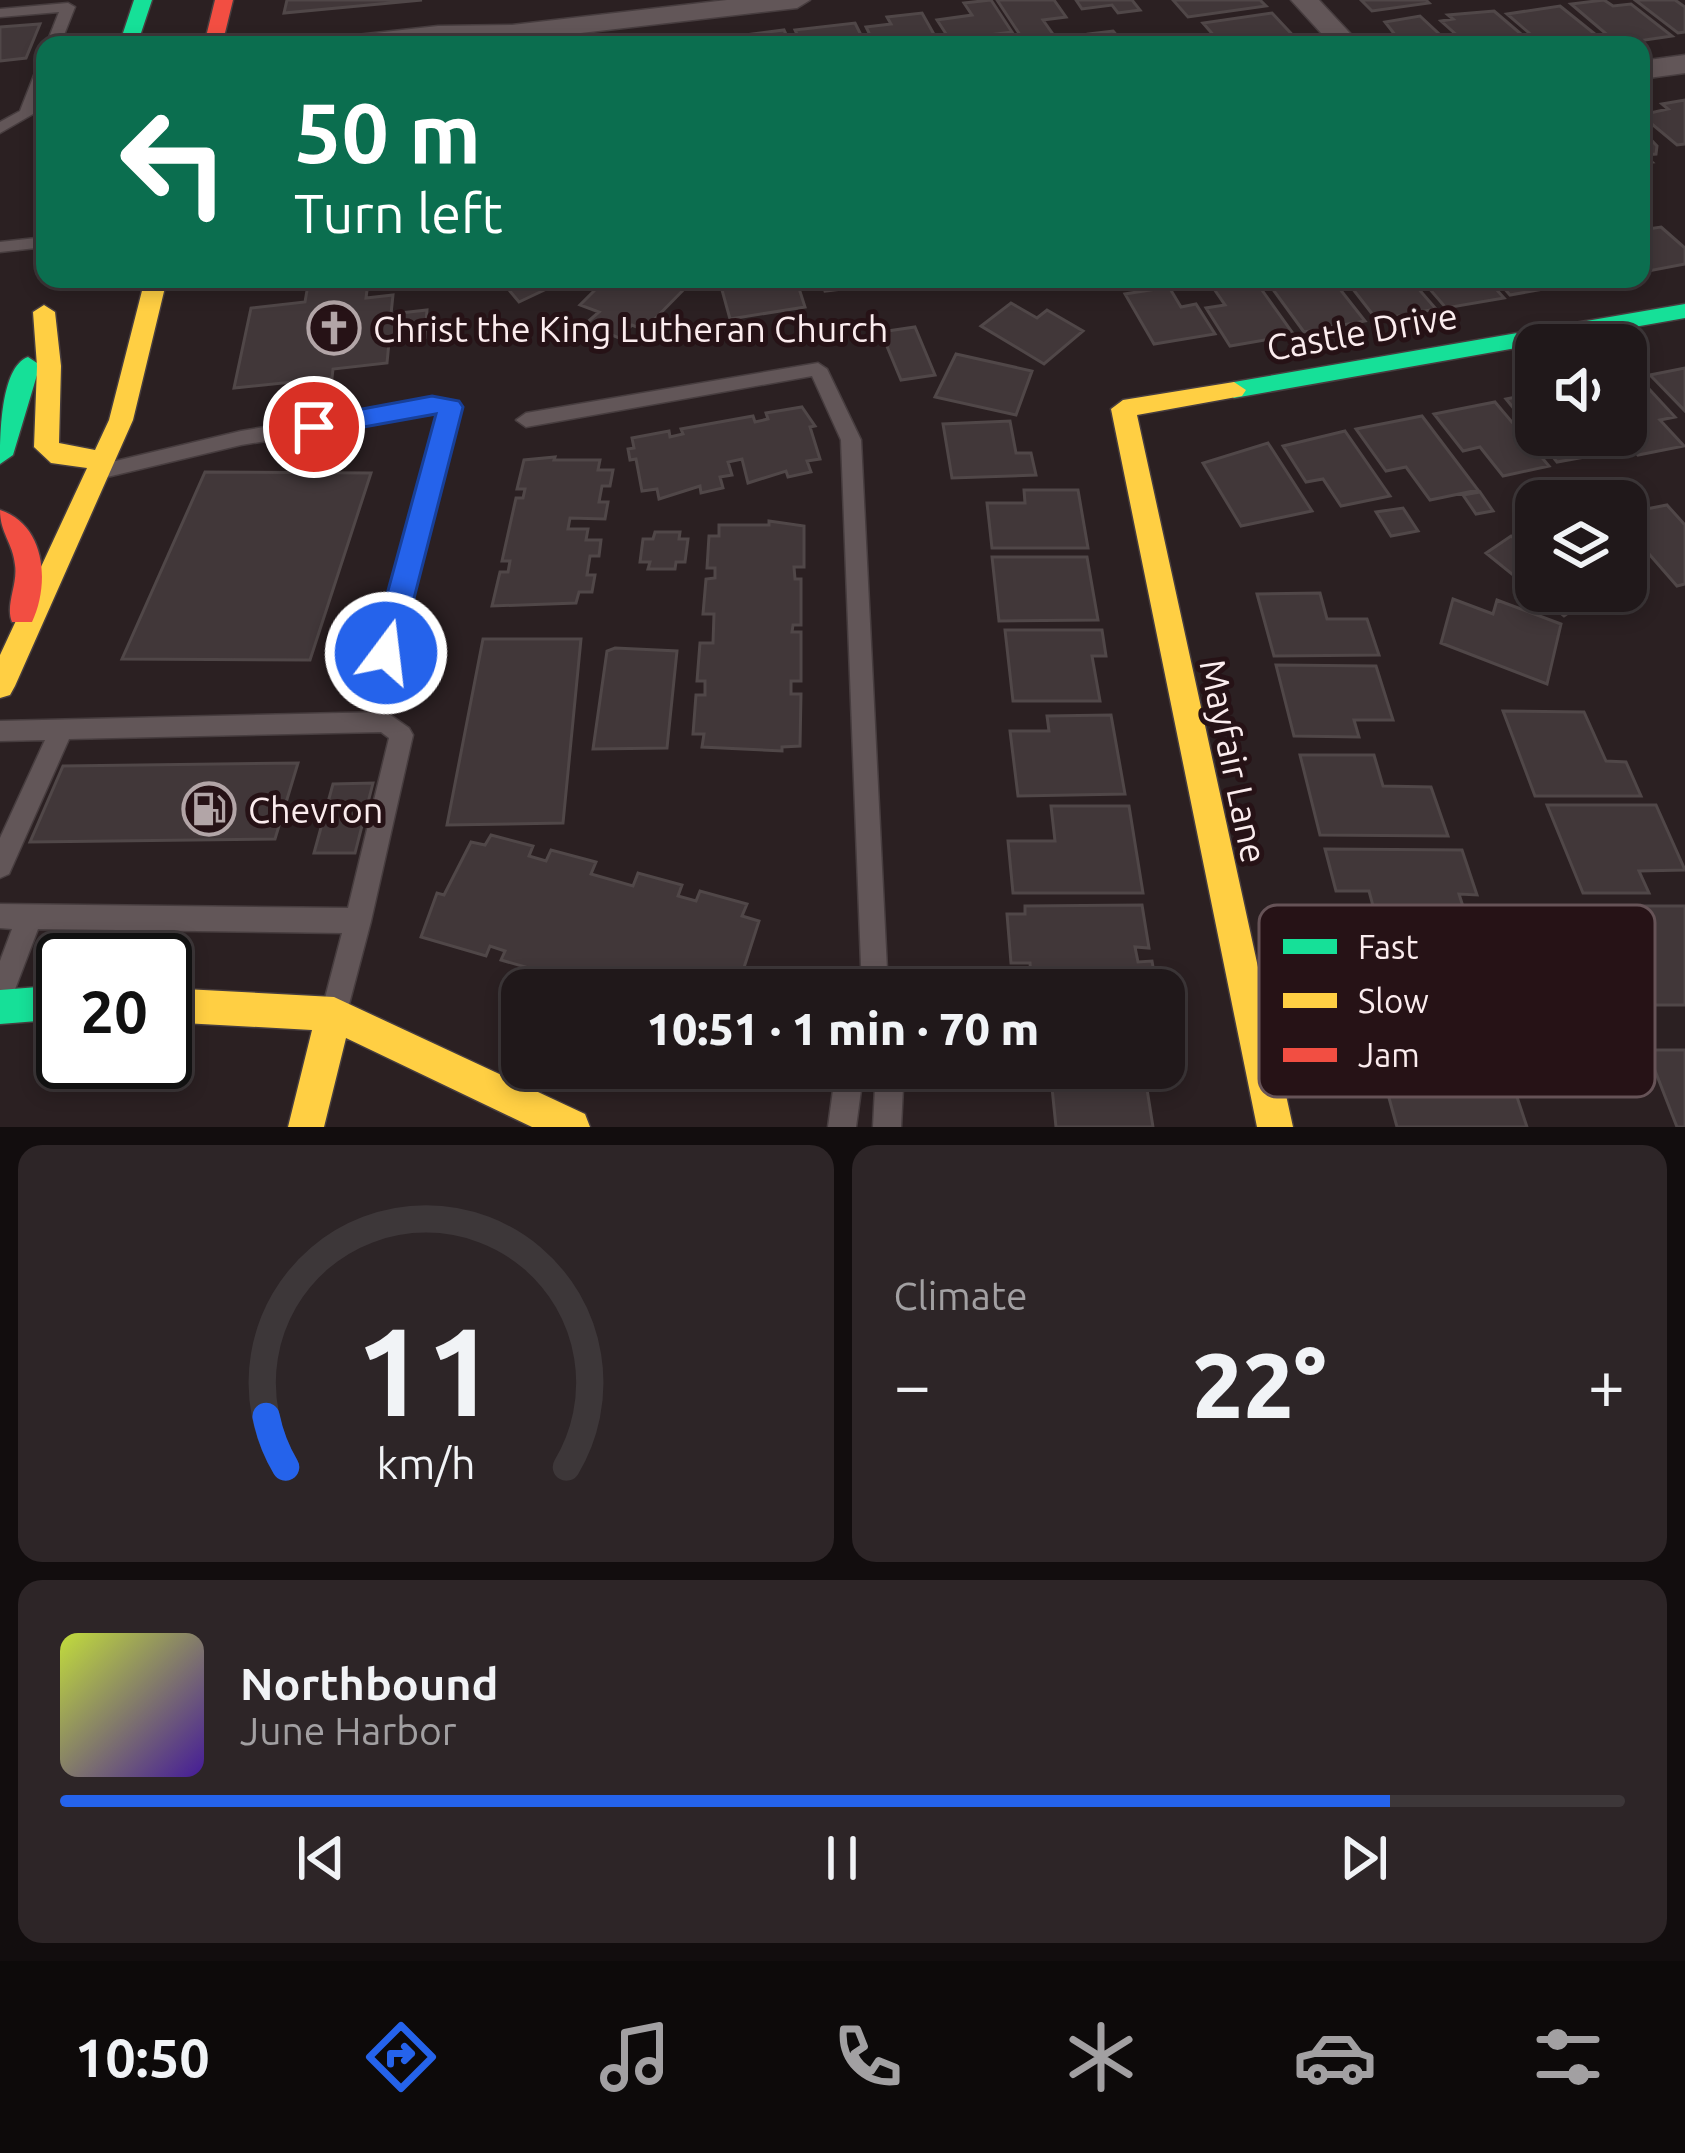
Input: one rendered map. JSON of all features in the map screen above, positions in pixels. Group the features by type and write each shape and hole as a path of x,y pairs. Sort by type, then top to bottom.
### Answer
{"street":[{"path":"131,36 143,0"},
{"path":"215,36 224,0"},
{"path":"420,36 512,33 797,0"},
{"path":"1304,0 1338,36"},
{"path":"500,36 512,33"},
{"path":"1650,69 1685,64"},
{"path":"0,455 51,288"},
{"path":"133,288 134,370"},
{"path":"1,685 122,421 154,288"},
{"name":"Castle Drive","path":"1123,409 1685,311"},
{"path":"44,312 49,366 46,447 100,466"},
{"name":"Mayfair Lane","path":"1123,409 1259,1051"},
{"path":"0,520 25,542 34,574 1,685"},
{"path":"0,1007 36,1004"},
{"path":"192,1006 334,1014 572,1127"},
{"path":"306,1127 334,1014"},
{"name":"Mayfair Lane","path":"1269,1097 1275,1127"}],"lane":[{"path":"2,12 68,7 57,36"},
{"path":"0,128 26,114 36,88"},
{"path":"0,247 36,243"},
{"path":"526,420 818,369 851,440 874,969"},
{"path":"100,466 432,405 451,407 386,653"},
{"path":"0,731 386,722 401,735 334,1014"},
{"path":"0,866 62,729"},
{"path":"0,916 358,921"},
{"path":"0,997 30,916"},
{"path":"842,1127 847,1089"},
{"path":"887,1127 889,1089"}],"building":[{"path":"287,0 422,0 284,13"},
{"path":"991,0 1012,32 947,36 937,20 972,15 964,3"},
{"path":"997,0 1054,0 1066,17 1043,20 1054,36 1021,36"},
{"path":"1076,0 1132,0 1140,10 1118,13 1112,5 1082,9"},
{"path":"1173,0 1260,0 1266,6 1188,17"},
{"path":"1361,0 1426,0 1429,3 1372,11"},
{"path":"1604,0 1613,6 1631,4 1672,36 1609,36 1571,4"},
{"path":"1635,0 1675,0 1685,7 1685,32 1678,33"},
{"path":"1560,6 1595,34 1533,36 1507,14"},
{"path":"1494,11 1523,36 1458,36 1441,21 1453,19 1448,15"},
{"path":"922,13 935,36 870,36 866,27 891,24 887,17"},
{"path":"1272,13 1293,36 1214,36 1203,23"},
{"path":"1420,16 1441,36 1396,36 1385,22"},
{"path":"855,23 862,36 798,36 795,30"},
{"path":"40,24 26,58 0,61 0,27"},
{"path":"784,30 787,36 738,36"},
{"path":"1113,31 1117,36 1090,36"},
{"path":"1685,100 1685,144 1677,145 1650,122 1650,113 1668,109 1662,104"},
{"path":"1661,227 1685,248 1685,264 1650,271 1650,229"},
{"path":"307,288 375,288 367,290 366,298 393,295 391,314 427,310 425,338 389,342 387,363 333,369 332,378 234,388 251,308 305,302"},
{"path":"513,288 548,288 519,302 509,290"},
{"path":"597,288 685,288 644,330 632,325 619,338 585,324 599,312 580,305"},
{"path":"799,288 805,307 730,319 722,290"},
{"path":"1170,288 1181,307 1196,304 1215,334 1154,344 1125,294"},
{"path":"1213,288 1260,288 1294,335 1230,346 1206,308 1225,305"},
{"path":"1272,288 1339,288 1365,321 1304,332"},
{"path":"1352,288 1418,288 1436,309 1377,320"},
{"path":"1429,288 1495,288 1504,298 1446,308"},
{"path":"1504,288 1549,288 1510,295"},
{"path":"1011,303 1037,318 1047,310 1083,331 1044,364 981,326"},
{"path":"915,327 935,375 901,380 881,332"},
{"path":"956,354 1032,371 1016,415 935,397"},
{"path":"1685,368 1685,411 1650,375"},
{"path":"1647,387 1675,417 1660,420 1684,446 1647,453"},
{"path":"1495,402 1515,426 1515,456 1541,456 1549,466 1503,476 1480,447 1463,451 1434,414"},
{"path":"802,407 815,426 810,427 820,459 807,461 811,472 788,477 786,471 748,483 742,459 728,462 732,475 720,477 723,488 701,493 700,486 659,499 657,489 642,491 636,459 630,460 632,438 669,431 670,437 683,434 681,429 753,416 755,422 768,419 766,413"},
{"path":"1422,416 1478,490 1430,500 1406,467 1386,471 1356,429"},
{"path":"1010,421 1016,453 1031,453 1036,475 952,478 943,424"},
{"path":"1345,431 1390,496 1341,506 1323,479 1306,482 1283,446"},
{"path":"1268,443 1312,511 1241,526 1203,463"},
{"path":"1552,456 1590,456 1557,462"},
{"path":"524,460 600,460 598,470 613,470 610,486 602,486 599,502 608,502 605,519 570,518 568,529 588,529 586,540 601,540 599,556 590,556 587,575 595,575 592,592 579,592 576,603 492,606 500,572 508,572 510,561 502,561 516,498 523,498 525,489 517,489"},
{"path":"205,472 371,473 310,660 122,659"},
{"path":"1024,490 1078,490 1088,548 992,548 987,503 1025,503"},
{"path":"1480,492 1493,511 1476,514 1463,495"},
{"path":"1667,505 1685,525 1685,584 1677,586 1647,554 1647,509"},
{"path":"1403,508 1418,531 1391,536 1376,512"},
{"path":"769,521 804,526 804,567 794,567 795,579 801,579 801,625 793,625 792,632 801,632 801,681 791,681 791,694 801,694 800,746 782,747 782,751 702,747 704,734 693,734 696,695 705,695 705,681 697,681 700,643 713,643 714,614 703,614 706,579 715,578 715,568 707,568 709,536 719,536 719,525 769,525"},
{"path":"655,532 680,532 679,539 688,539 685,562 676,562 675,569 648,569 650,562 640,562 643,539 653,539"},
{"path":"1511,536 1515,539 1515,576 1486,553"},
{"path":"992,557 1087,557 1098,620 999,621"},
{"path":"1320,593 1327,619 1367,619 1379,655 1274,656 1257,594"},
{"path":"1453,599 1493,614 1497,600 1515,607 1515,612 1561,624 1547,684 1441,643"},
{"path":"1005,630 1102,630 1106,656 1092,656 1100,701 1013,701"},
{"path":"483,639 581,639 563,823 447,825"},
{"path":"607,651 677,651 667,748 593,749"},
{"path":"1276,665 1376,666 1393,720 1354,720 1359,737 1294,736"},
{"path":"1503,711 1584,712 1606,761 1626,762 1641,796 1535,796"},
{"path":"1111,715 1125,794 1018,796 1010,731 1049,731 1047,716"},
{"path":"1300,755 1374,755 1383,786 1431,787 1448,836 1320,835"},
{"path":"298,763 275,839 30,842 63,766"},
{"path":"373,783 355,853 314,853 333,784"},
{"path":"1547,805 1656,805 1685,870 1639,871 1649,893 1583,893"},
{"path":"1051,806 1129,806 1143,893 1013,893 1008,841 1055,841"},
{"path":"491,835 533,846 529,856 546,861 551,850 596,862 591,874 633,886 638,873 682,885 678,896 696,901 700,891 747,904 742,916 759,921 744,969 532,969 501,960 505,951 490,946 486,956 421,937 437,893 444,895 471,842 485,845"},
{"path":"1325,849 1462,850 1477,895 1459,894 1463,905 1373,905 1369,891 1336,891"},
{"path":"1142,905 1149,948 1135,947 1138,962 1152,961 1153,969 1030,969 1030,963 1011,963 1007,914 1025,914 1025,906"},
{"path":"1655,906 1685,906 1685,1005 1655,1005"},
{"path":"1655,1050 1685,1050 1685,1127 1677,1127 1655,1071"},
{"path":"1052,1089 1147,1089 1153,1127 1056,1127"},
{"path":"1389,1097 1517,1097 1527,1127 1397,1127"}],"traffic: fast":[{"path":"131,36 143,0"},
{"path":"1234,390 1685,311"},
{"path":"0,455 28,365"},
{"path":"0,1007 36,1004"}],"traffic: slow":[{"path":"0,686 121,420 154,288"},
{"path":"44,312 49,366 46,447 60,456 102,460"},
{"path":"1234,390 1123,409 1259,1051"},
{"path":"192,1006 334,1014 572,1127"},
{"path":"306,1127 334,1014"},
{"path":"1269,1097 1275,1127"}],"traffic: jam":[{"path":"215,36 224,0"},
{"path":"0,520 20,540 29,562 22,614"}],"place":[{"name":"Christ the King Lutheran Church","path":"334,328"},
{"name":"Chevron","path":"209,809"}],"route":[{"path":"314,427 432,405 451,407 386,653"}]}
